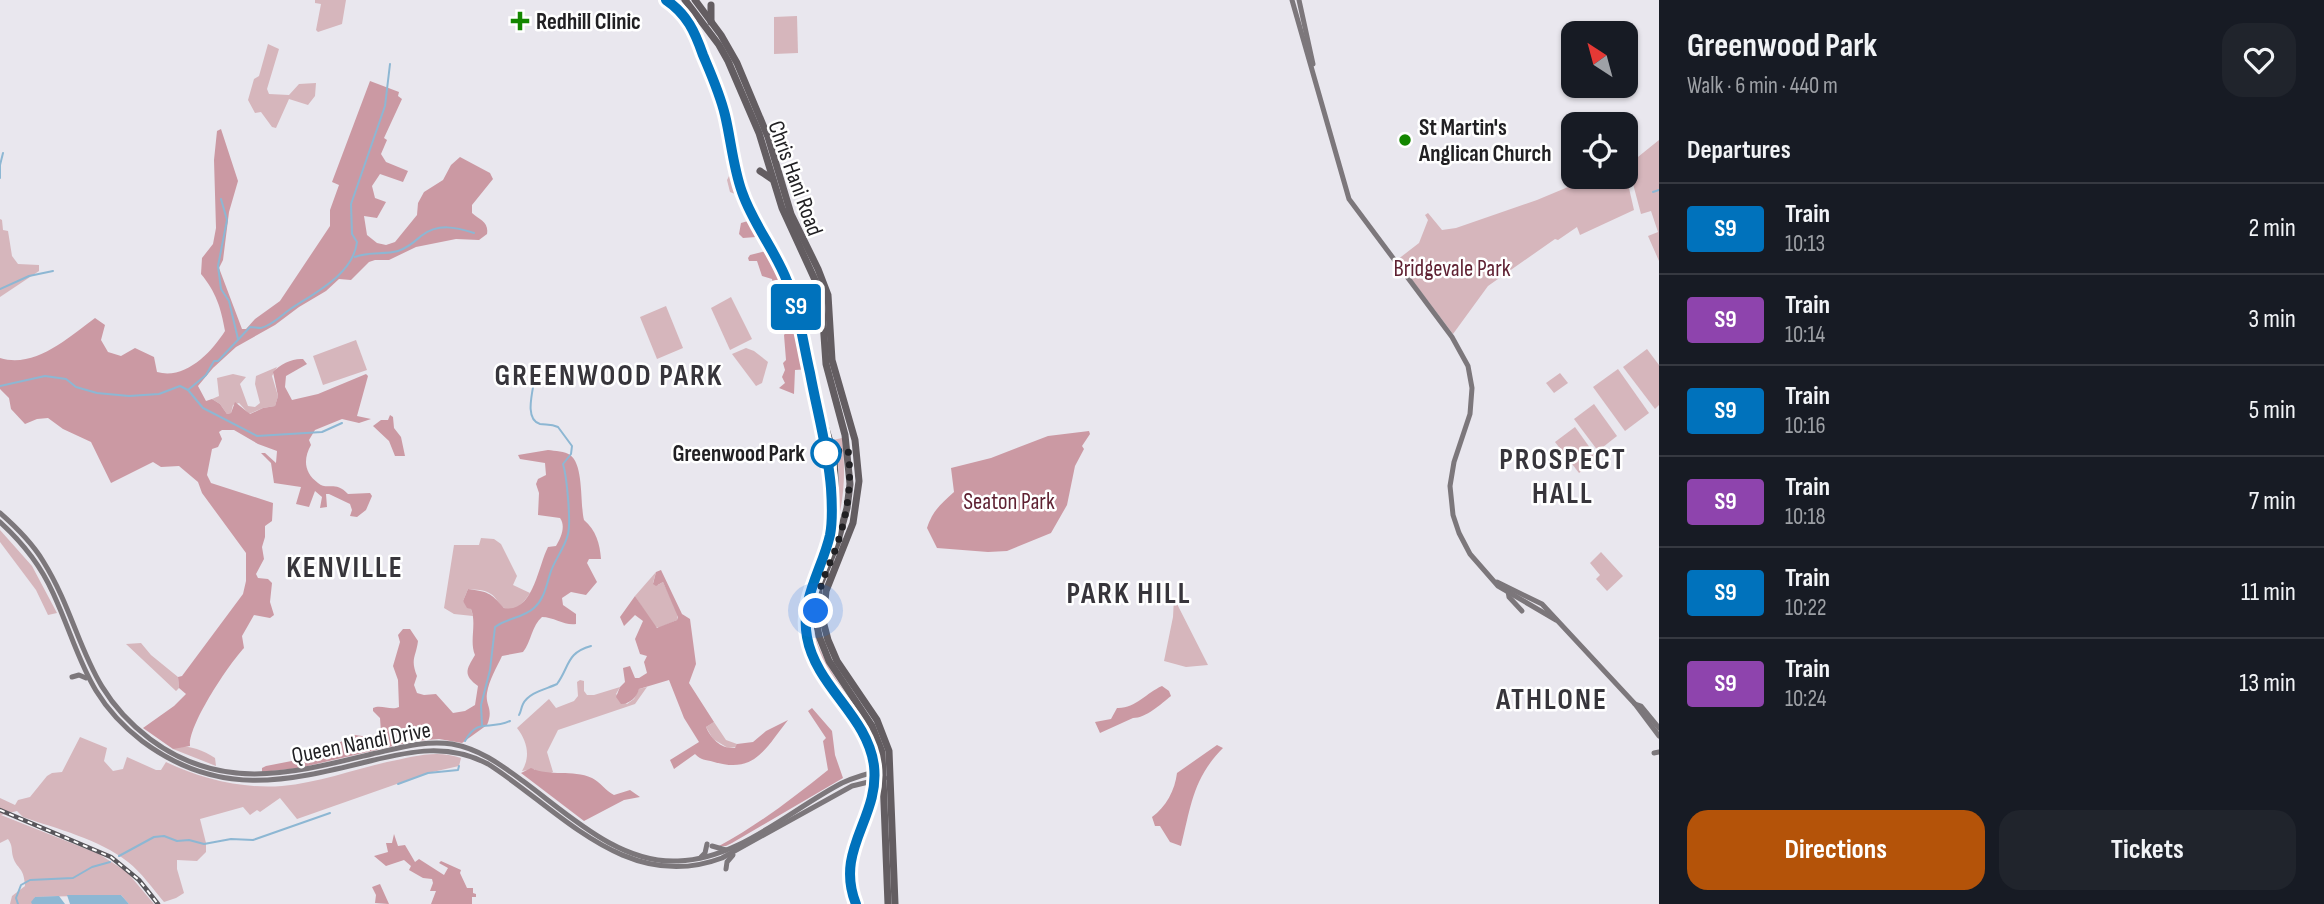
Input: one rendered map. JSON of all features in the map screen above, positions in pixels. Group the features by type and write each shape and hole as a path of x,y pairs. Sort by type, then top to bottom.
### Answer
{"main road":[{"name":"Chris Hani Road","path":"685,0 723,50 759,132 782,208 821,293 827,364 857,449 859,481 853,523 824,597 825,633 829,661 876,734 882,752 887,773 895,904"},
{"name":"Chris Hani Road","path":"696,0 737,63 770,143 791,214 825,285 830,304 832,360 850,464 849,498 837,544 817,598 816,620 837,661 883,730 889,751 888,904"},
{"path":"696,0 710,3 711,22"},
{"path":"1293,0 1347,196 1466,360 1472,395 1468,423 1451,470 1450,486 1454,521 1465,547 1498,586 1542,604 1656,725 1659,736"},
{"path":"1299,0 1312,51 1314,71"},
{"path":"767,156 760,169 773,180"},
{"path":"829,402 837,391 850,397"},
{"path":"831,412 841,419"},
{"name":"Queen Nandi Drive","path":"0,513 43,561 105,694 134,727 152,740 176,754 223,771 269,775 306,770 420,744 453,745 479,752 592,839 625,858 683,867 706,864 735,852 842,791 887,773"},
{"name":"Queen Nandi Drive","path":"0,522 29,552 45,578 89,679 117,719 143,741 189,768 225,778 259,781 288,779 425,750 447,750 496,765 600,838 624,851 663,861 698,859 727,850 840,785 887,773"},
{"path":"1509,590 1509,597 1522,611"},
{"path":"72,677 81,675 89,679"},
{"path":"848,690 857,691"},
{"path":"698,859 710,845 727,850"},
{"path":"726,869 727,862 735,852"}],"green space":[{"path":"315,0 346,0 342,24 318,32 316,30 321,4 315,3"},
{"path":"797,16 798,53 774,54 774,17"},
{"path":"268,44 279,49 267,89 269,94 289,95 299,84 316,83 315,96 308,105 289,99 276,128 272,127 261,112 255,113 248,100 254,79 259,76"},
{"path":"370,81 399,92 398,96 402,99 384,138 387,140 381,154 386,162 408,171 403,182 380,174 372,186 375,198 386,202 377,218 364,216 367,235 377,243 386,245 395,242 417,215 418,203 424,192 443,180 451,165 460,157 490,173 493,179 472,205 472,213 485,224 487,234 479,240 456,239 416,247 389,260 369,262 351,280 339,279 326,291 275,325 236,347 198,386 206,401 212,399 220,404 227,414 231,413 235,402 250,414 275,406 278,396 273,372 291,361 303,359 307,364 286,376 285,387 292,400 318,394 366,374 368,376 357,416 371,419 359,423 342,419 315,430 309,440 311,445 306,466 313,479 321,485 339,488 348,494 370,493 372,496 366,510 357,517 350,516 350,504 329,494 326,494 327,507 320,508 322,497 315,491 309,507 296,504 301,487 274,483 271,463 261,453 265,453 276,463 277,451 234,430 219,432 222,439 218,447 212,449 207,475 211,483 273,503 272,521 265,526 262,547 264,559 256,574 258,578 268,579 272,583 270,602 274,615 270,618 254,615 242,636 244,648 202,710 191,736 190,746 173,749 143,728 186,694 179,688 178,677 182,676 243,594 246,553 202,493 198,482 179,466 161,467 153,462 111,483 91,442 63,429 48,418 25,424 11,409 9,398 0,389 0,358 26,359 39,355 63,342 95,318 105,325 101,340 108,352 121,356 135,348 154,357 157,372 177,372 205,356 225,331 217,301 201,274 202,258 213,244 216,228 214,160 217,131 221,129 238,181 229,212 223,260 219,268 242,329 246,329 280,301 330,226 330,210 339,185 332,182"},
{"path":"1659,140 1659,261 1648,236 1658,232 1651,211 1641,214 1634,189 1638,189 1638,157"},
{"path":"730,174 740,175 752,205 738,201 735,194 730,192 727,180"},
{"name":"Bridgevale Park","path":"1563,189 1629,189 1634,210 1580,235 1577,227 1558,240 1555,239 1488,286 1453,334 1397,260 1419,243 1428,220 1425,215 1428,213 1442,230 1456,228"},
{"path":"738,201 752,205 785,266 800,304 810,369 795,370 794,394 779,388 785,383 782,377 785,370 783,363 786,360 784,335 792,325 774,305 772,279 762,276 757,261 749,261 750,255 766,251 756,237 743,238 739,234 741,223 748,221"},
{"path":"0,219 3,230 8,231 12,256 18,264 39,265 39,271 0,297"},
{"path":"731,297 752,339 730,350 711,308"},
{"path":"666,306 683,348 657,359 640,317"},
{"path":"356,340 367,370 323,385 313,356"},
{"path":"746,348 768,362 762,383 756,386 732,354"},
{"path":"1647,349 1659,365 1659,405 1655,409 1623,367"},
{"path":"277,367 272,376 278,396 275,406 249,414 239,403 233,405 231,413 227,414 220,404 212,399 219,396 217,378 233,374 246,377 240,384 248,406 255,407 260,403 255,384 256,376"},
{"path":"1618,369 1649,413 1625,431 1593,387"},
{"path":"1560,373 1568,383 1554,393 1546,383"},
{"path":"1594,404 1617,436 1598,451 1574,419"},
{"path":"390,415 393,417 394,428 401,437 405,456 395,456 389,441 373,426 381,420 388,420"},
{"path":"1575,427 1598,459 1579,473 1555,442"},
{"name":"Seaton Park","path":"1089,431 1075,466 1067,505 1051,533 1007,551 937,548 927,528 941,504 954,492 951,468 991,458 1048,436"},
{"path":"842,438 842,499 826,557 821,556 830,524 835,522 838,491 838,460 833,440"},
{"path":"548,450 568,454 578,467 584,520 597,538 600,548 601,559 589,559 587,563 597,582 586,595 571,592 562,598 563,605 576,614 576,624 542,617 523,652 502,656 488,688 490,715 487,725 462,743 439,739 415,741 299,768 262,772 262,768 266,766 307,758 355,735 369,737 381,732 380,718 373,708 399,707 398,680 393,666 400,642 398,635 403,629 410,629 418,641 414,662 417,676 414,685 417,693 436,694 453,713 465,711 475,705 478,686 468,675 475,655 473,615 463,601 468,589 488,594 504,608 514,608 522,604 528,596 548,547 556,546 563,525 560,518 538,515 539,493 536,484 538,479 546,475 545,463 520,459 518,455"},
{"path":"0,530 32,566 57,613 48,615 36,590 0,542"},
{"path":"481,538 494,539 501,544 517,576 513,585 530,593 518,607 511,610 503,607 488,592 468,589 463,601 471,609 473,616 454,614 444,608 454,545 479,545"},
{"path":"1601,552 1623,576 1607,591 1596,579 1600,575 1590,563"},
{"path":"661,570 682,614 690,619 696,664 689,683 714,722 706,727 714,739 725,747 735,748 737,744 753,742 766,731 788,720 765,749 749,762 728,765 700,758 695,754 674,769 670,760 699,742 684,718 669,680 639,689 635,697 627,703 621,704 616,697 625,682 623,668 630,666 635,678 647,673 644,662 647,656 640,654 635,639 643,621 635,615 624,626 620,617 635,596 657,628 677,620 663,582 656,586 653,584 656,572"},
{"path":"656,572 653,583 658,585 663,582 678,614 677,620 659,628 654,626 635,596"},
{"path":"813,575 818,577 812,605 814,629 821,652 871,737 879,761 876,766 872,767 866,746 856,729 829,697 810,650 805,622"},
{"path":"1174,598 1208,665 1186,667 1164,661"},
{"path":"141,643 178,677 179,688 176,691 126,644"},
{"path":"584,681 587,695 620,687 616,694 627,704 634,699 639,689 647,687 635,704 558,730 547,752 553,772 543,774 534,769 522,771 527,749 517,728 549,699 556,708 574,701 578,696 577,682"},
{"path":"1162,686 1171,696 1158,706 1143,716 1100,733 1095,722 1111,719 1117,708 1129,706"},
{"path":"812,708 832,731 835,755 843,778 732,843 719,846 775,811 828,770 823,741 826,738 808,711"},
{"path":"714,722 726,740 737,744 737,747 728,748 713,739 706,727"},
{"path":"80,737 107,748 104,761 113,771 123,769 127,757 156,770 161,770 166,762 208,778 267,787 308,782 424,755 442,754 461,758 459,766 428,773 297,819 280,798 260,812 257,810 250,815 243,807 200,819 206,852 197,861 177,860 184,893 164,902 133,866 104,847 23,817 17,811 1,815 99,854 127,872 154,904 129,904 121,895 35,897 32,904 10,904 12,896 25,886 22,871 13,857 10,841 8,839 0,843 0,798 15,805 18,800 30,797 47,776 62,772"},
{"path":"1217,745 1223,748 1199,782 1181,846 1170,842 1160,826 1155,826 1152,817 1169,798 1177,773"},
{"path":"177,746 206,753 215,758 216,766 173,749"},
{"path":"531,768 584,775 614,795 630,790 640,797 624,800 584,821 521,773"},
{"path":"394,834 398,846 405,845 415,862 419,859 444,875 448,868 439,863 441,861 461,870 467,888 473,888 473,893 476,894 476,897 472,897 472,904 431,904 436,891 430,891 432,879 423,878 409,870 411,866 404,860 386,866 374,856 388,852 386,843 392,843"},
{"path":"380,884 389,904 375,903 376,895 372,887"}],"water":[{"path":"67,895 121,895 129,904 70,904"},
{"path":"59,896 65,904 31,902 35,897"}],"waterway":[{"path":"188,390 206,375 214,361 218,361 250,327 261,328 272,323 331,282 348,264 357,242 352,234 351,204 385,106 390,64"},
{"path":"0,165 3,153"},
{"path":"0,165 0,178"},
{"path":"1653,192 1659,190"},
{"path":"221,199 227,220 218,266 221,289 229,301 238,339"},
{"path":"355,257 398,251 434,229 454,228 474,233"},
{"path":"0,289 29,276 53,271"},
{"path":"482,725 481,705 490,670 495,627 525,614 540,601 568,534 568,499 563,464 571,454 572,446 558,427 540,424 532,416 535,375"},
{"path":"0,386 45,376 66,379 76,387 97,393 129,396 159,394 180,386 188,390 203,408 257,436 322,432 342,423"},
{"path":"519,715 526,700 557,684 573,656 591,646"},
{"path":"465,741 474,729 510,721"},
{"path":"398,784 428,773 458,770 459,766"},
{"path":"119,856 154,837 164,836 177,841 189,840 204,844 231,839 253,840 330,813"},
{"path":"18,904 16,898 21,885 30,880 73,878 92,867 110,862"}],"railway":[{"path":"666,0 680,11 690,24 701,47 725,115 742,192 786,277 797,313 813,387 835,459 835,519 832,535 809,596 806,622 812,654 820,671 862,731 874,766 871,802 850,867 856,904"},
{"path":"0,810 111,857 139,880 158,904"}],"train":[{"name":"S9","path":"666,0 684,14 696,35 724,113 743,193 787,279 802,338 825,451 832,501 830,535 808,596 807,638 811,654 822,676 863,733 874,768 872,797 849,866 850,884 856,904"}],"place":[{"name":"Redhill Clinic","path":"520,21"},
{"name":"St Martin's Anglican Church","path":"1405,140"},
{"name":"Greenwood Park","path":"826,453"}],"district":[{"name":"GREENWOOD PARK","path":"609,375"},
{"name":"PROSPECT HALL","path":"1563,476"},
{"name":"KENVILLE","path":"345,567"},
{"name":"PARK HILL","path":"1129,593"},
{"name":"ATHLONE","path":"1552,699"}],"route":[{"path":"816,611 819,587 845,518 850,484 848,449 826,453"}]}
